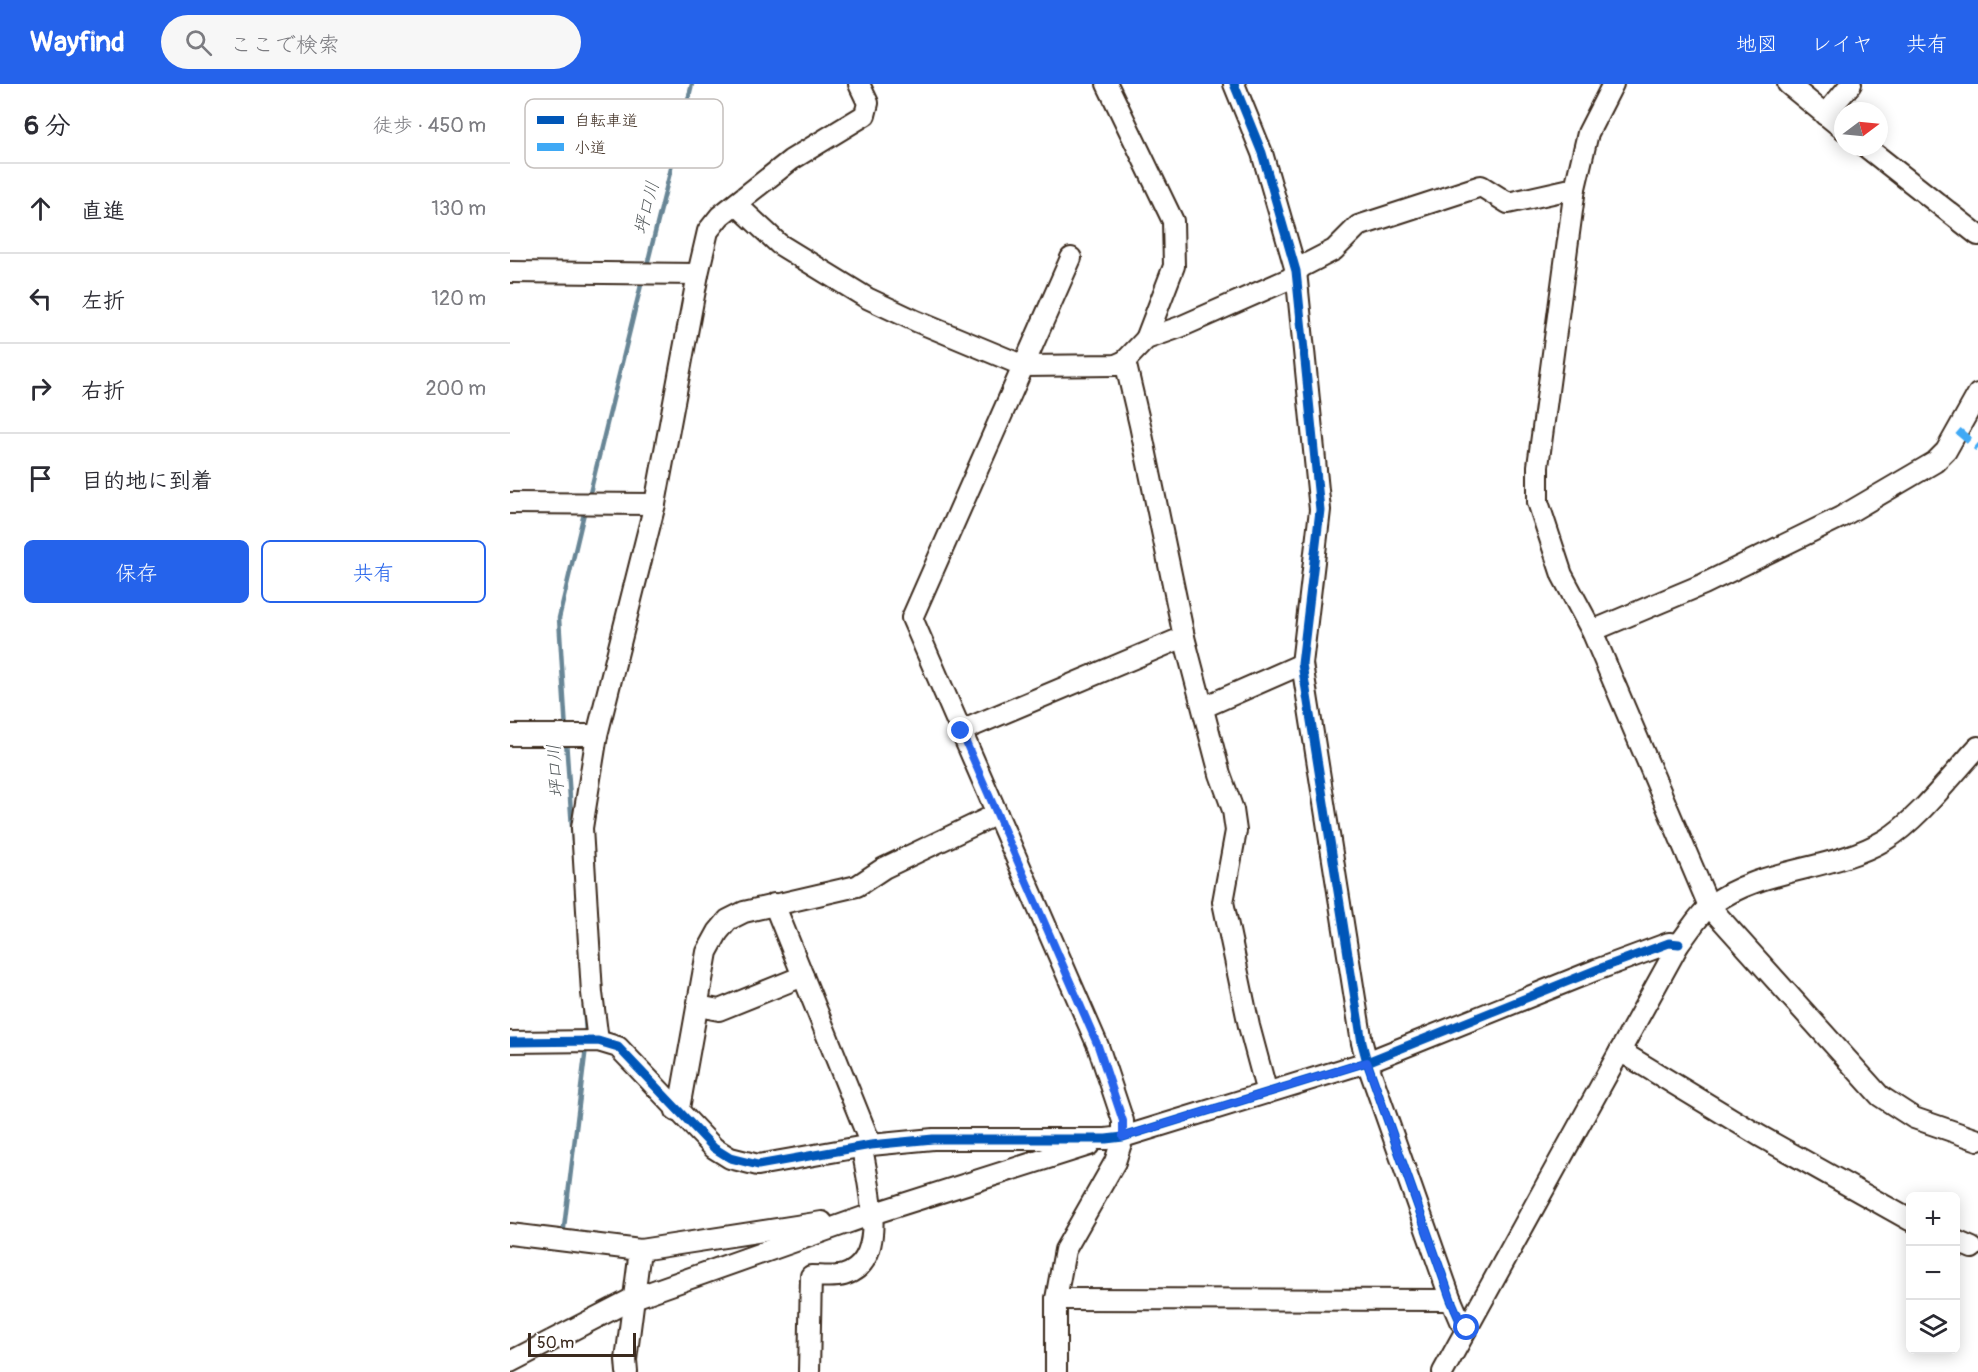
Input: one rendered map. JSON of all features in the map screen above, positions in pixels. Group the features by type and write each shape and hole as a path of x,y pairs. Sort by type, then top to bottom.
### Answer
{"street":[{"path":"598,1041 592,993 582,828 597,735 655,504 708,231 720,216 791,160 865,115 868,103 859,84"},
{"path":"736,204 779,244 867,298 916,321 1024,366 1116,365 1125,361 1146,339 1174,266 1173,221 1107,84"},
{"path":"1234,84 1262,153 1296,271 1320,510 1302,664 1362,1043 1451,1300 1460,1321 1467,1328"},
{"path":"1614,84 1588,133 1575,188 1538,466 1538,502 1562,575 1592,631 1709,906 1880,1096 1914,1118 1978,1140"},
{"path":"1788,84 1834,122"},
{"path":"1825,115 1851,84"},
{"path":"1877,156 1978,235"},
{"path":"1146,339 1180,327 1289,279 1296,271 1334,250 1358,226 1482,186 1508,203 1575,188"},
{"path":"1056,1372 1056,1299 1065,1250 1116,1162 1115,1138 1123,1121 1098,1046 912,618 1071,258"},
{"path":"510,272 698,274"},
{"path":"1125,361 1184,637 1220,774 1236,822 1223,902 1249,1026 1267,1093"},
{"path":"1592,631 1704,584 1841,517 1935,462 1946,452 1978,394"},
{"path":"510,502 655,504"},
{"path":"961,731 1184,637"},
{"path":"1204,707 1302,664"},
{"path":"510,735 597,735"},
{"path":"1443,1372 1679,944 1709,906 1732,891 1856,853 1884,841 1906,825 1978,747"},
{"path":"676,1111 707,952 728,920 744,912 774,904 858,886 884,868 997,814"},
{"path":"774,904 866,1146 872,1214 872,1242 863,1264 844,1275 811,1276 809,1372"},
{"path":"510,1362 634,1298 872,1214 1367,1062 1606,966 1669,943 1679,944"},
{"path":"698,1006 719,1010 803,976"},
{"path":"510,1042 598,1041 618,1047 676,1111 714,1148 730,1158 758,1165 866,1146 933,1139 1115,1138"},
{"path":"1620,1051 1761,1136 1906,1217"},
{"path":"510,1234 640,1250 872,1214"},
{"path":"627,1372 626,1360 640,1250"},
{"path":"1056,1299 1451,1300"}],"waterway":[{"name":"坪口川","path":"688,99 692,84"},
{"name":"坪口川","path":"646,269 671,168"},
{"name":"坪口川","path":"589,497 642,281"},
{"name":"坪口川","path":"566,731 559,618 585,509"},
{"name":"坪口川","path":"566,740 573,842"},
{"name":"坪口川","path":"584,1006 586,1033"},
{"name":"坪口川","path":"563,1236 586,1047"}],"marked path":[{"path":"1958,431 1978,448"}],"cycle path":[{"path":"1234,84 1262,153 1296,271 1320,510 1302,664 1362,1043 1451,1300 1460,1321 1467,1328"},
{"path":"510,1042 598,1041 618,1047 714,1148 730,1158 758,1165 871,1145 933,1139 1106,1139 1123,1137 1367,1062 1596,970 1669,943 1679,944"}],"route":[{"path":"961,731 1098,1046 1123,1121 1123,1137 1367,1062 1451,1300 1460,1321 1467,1328"}]}
